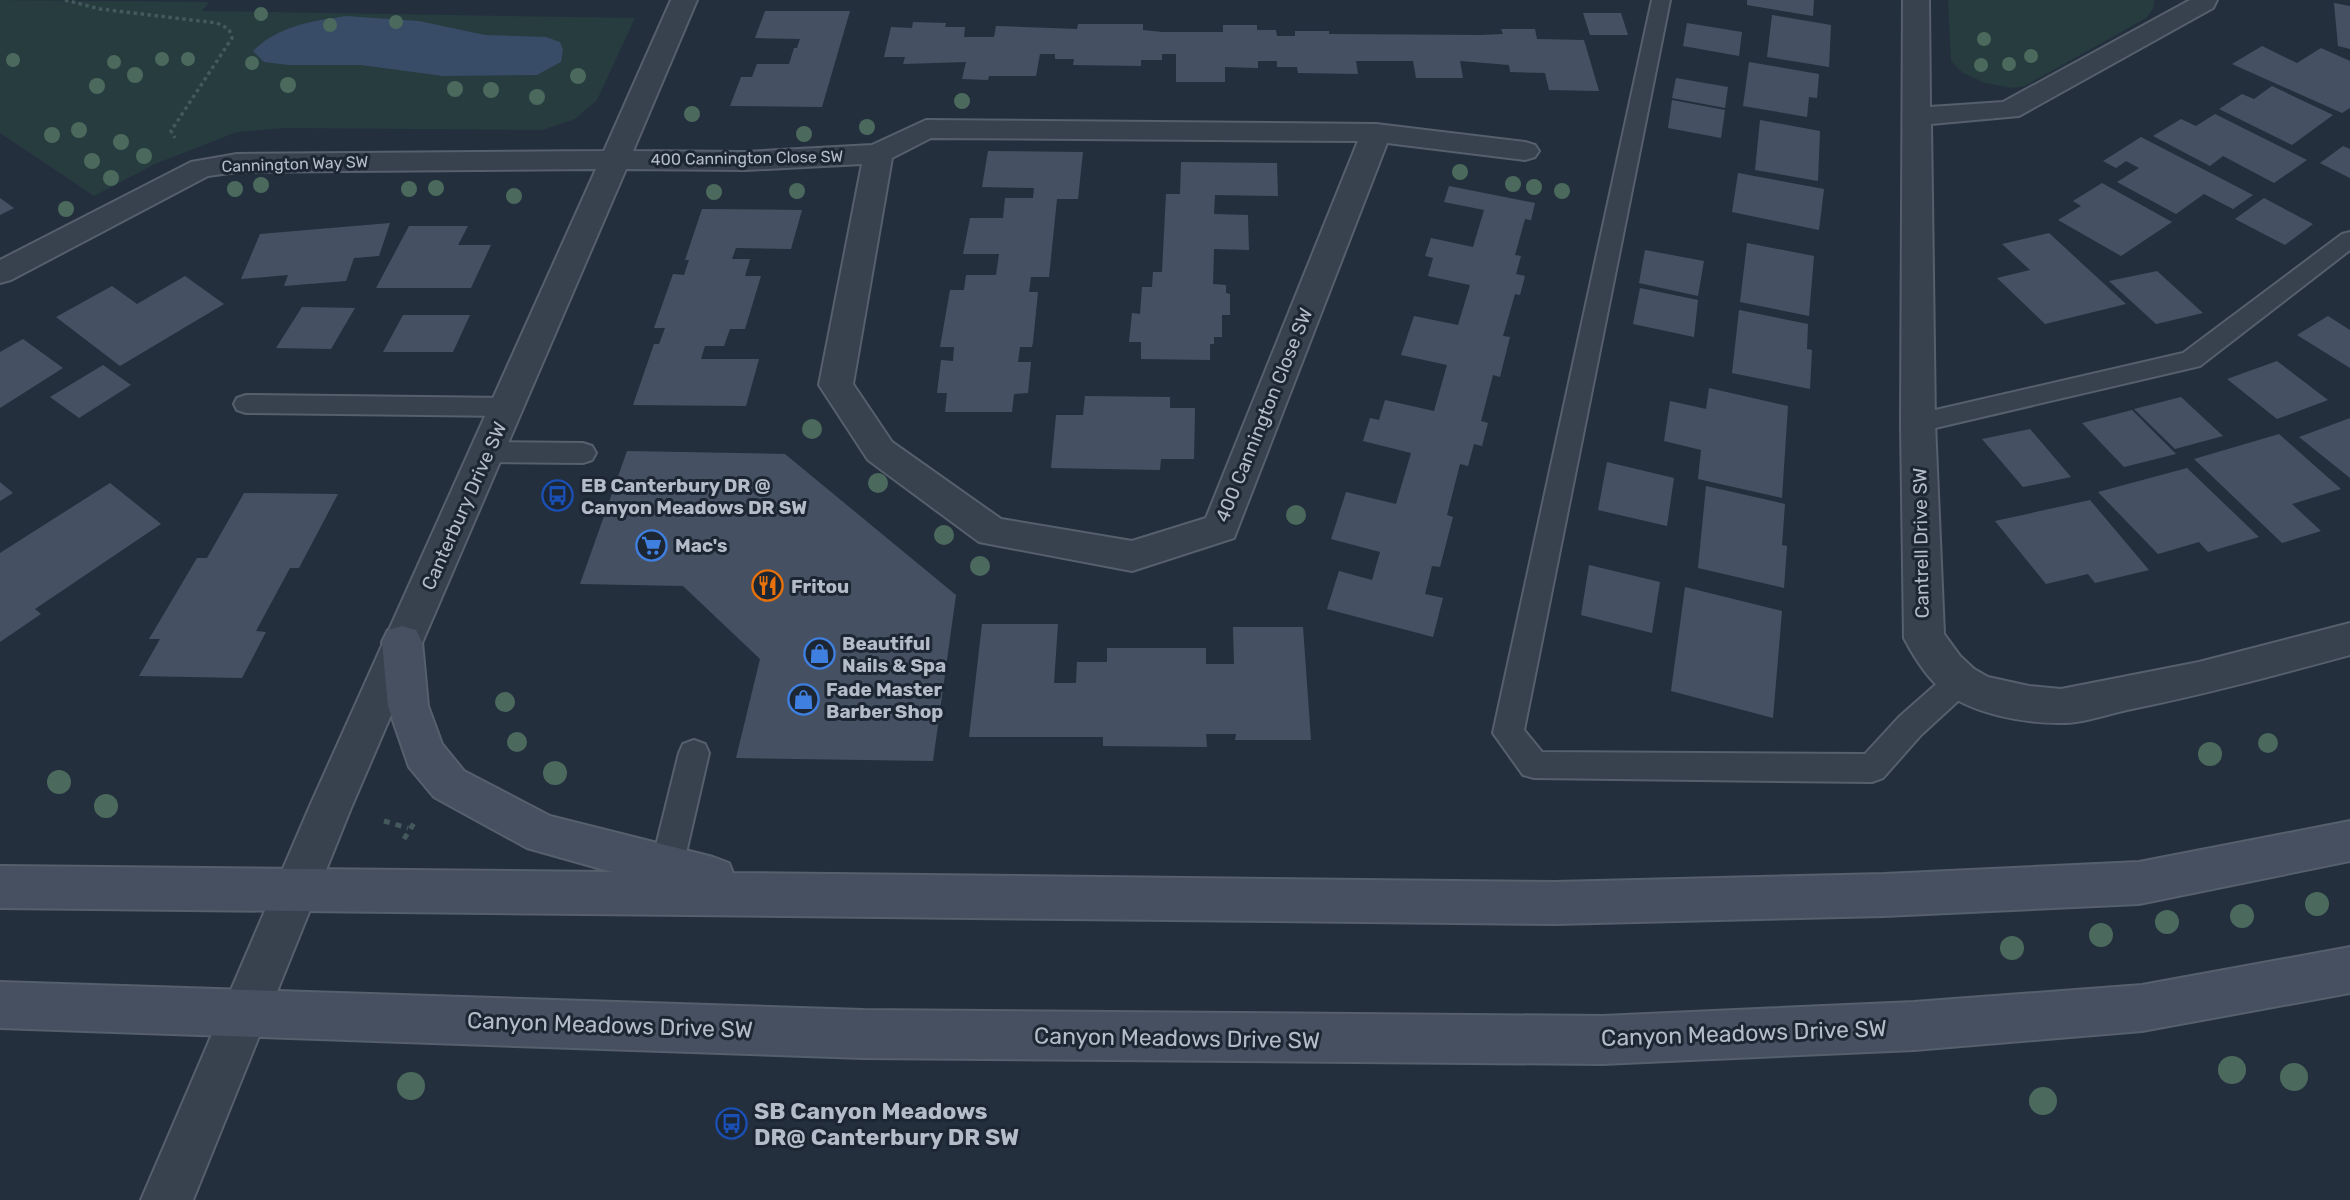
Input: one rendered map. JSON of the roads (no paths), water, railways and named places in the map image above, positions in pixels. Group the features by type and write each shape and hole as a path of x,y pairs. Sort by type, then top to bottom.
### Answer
{"main road":[{"path":"402,642 408,706 424,754 449,784 542,834 772,893"},
{"path":"0,887 1555,903 1884,895 2139,883 2350,841"},
{"name":"Canyon Meadows Drive SW","path":"0,1004 863,1034 1602,1040 1914,1026 2142,1008 2350,970"}],"street":[{"name":"Canterbury Drive SW","path":"167,1200 402,642 508,407 684,0"},
{"name":"Cantrell Drive SW","path":"1916,0 1919,422 1924,638 1946,668 1960,681 1980,692 2029,704 2060,706 2199,679 2350,639"},
{"path":"1917,116 2009,110 2204,4 2204,0"},
{"name":"400 Cannington Close SW","path":"616,160 745,161 878,155 926,129 1376,133 1525,151"},
{"name":"400 Cannington Close SW","path":"878,155 836,384 880,451 992,533 1132,556 1221,527 1376,133"},
{"name":"Cannington Way SW","path":"0,274 201,168 237,163 616,160"}],"lane":[{"path":"1661,0 1508,733 1534,765 1872,768 1910,726 1960,681"},
{"path":"1919,422 2191,360 2350,239"},
{"path":"246,404 508,407"},
{"path":"488,452 583,453"},
{"path":"667,866 694,753"}],"water":[{"path":"346,16 419,21 485,35 546,37 560,42 563,50 561,62 537,75 443,76 361,65 289,65 264,62 253,51 284,30"}],"place":[{"name":"EB Canterbury DR @ Canyon Meadows DR SW","path":"558,496"},
{"name":"Mac's","path":"652,545"},
{"name":"Fritou","path":"768,586"},
{"name":"Beautiful Nails & Spa","path":"819,654"},
{"name":"Fade Master Barber Shop","path":"803,700"},
{"name":"SB Canyon Meadows DR@ Canterbury DR SW","path":"731,1124"}]}
